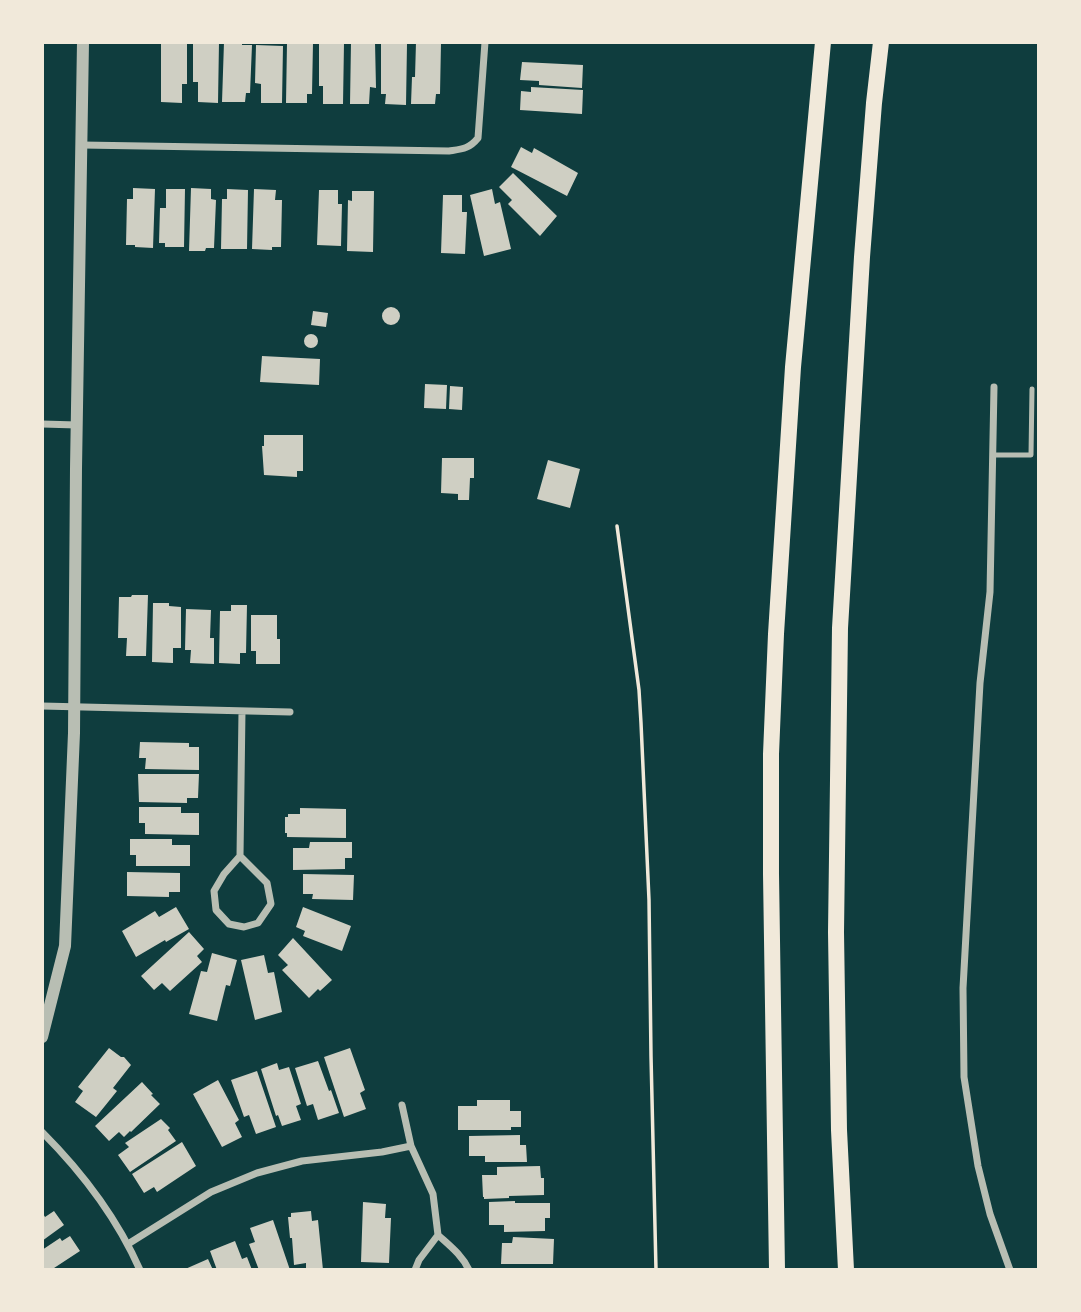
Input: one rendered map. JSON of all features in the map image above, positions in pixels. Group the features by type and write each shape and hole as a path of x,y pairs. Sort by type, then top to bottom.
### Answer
{"main road":[{"path":"777,1270 771,754 793,367 823,42"},
{"path":"846,1270 839,1130 836,932 840,628 862,257 881,42"}],"street":[{"path":"42,1037 65,946 75,707 83,42"},
{"path":"82,145 449,151 462,149 472,145 478,138 485,42"},
{"path":"994,387 990,592 980,683 962,1032 964,1077 978,1166 990,1214 1010,1270"},
{"path":"42,424 77,425"},
{"path":"42,706 290,712"},
{"path":"240,856 267,883 271,904 258,923 244,927 229,924 216,910 214,891 224,874 240,856 242,711"},
{"path":"402,1105 411,1146 433,1194 438,1235 456,1251 468,1270"},
{"path":"42,1132 69,1159 108,1212 140,1270"},
{"path":"128,1244 211,1192 257,1173 302,1161 411,1146"},
{"path":"415,1270 419,1260 438,1235"}],"lane":[{"path":"993,455 1031,455 1032,389"}],"path":[{"path":"617,526 641,723 649,900 656,1270"}],"building":[{"path":"161,42 187,42 187,84 182,84 182,103 161,102"},
{"path":"193,42 219,42 218,103 198,102 198,82 193,82"},
{"path":"224,42 252,45 250,93 246,93 245,102 222,102"},
{"path":"351,42 375,42 376,88 370,87 369,104 350,104"},
{"path":"416,42 441,43 440,94 436,94 435,104 411,104"},
{"path":"287,43 313,43 312,94 307,94 307,103 286,103"},
{"path":"319,43 344,43 343,104 323,104 323,86 319,86"},
{"path":"381,44 407,44 406,105 385,104 386,94 381,94"},
{"path":"256,45 283,46 282,103 261,103 261,84 255,83"},
{"path":"522,62 583,65 582,88 539,85 539,81 520,80"},
{"path":"531,87 583,90 582,114 520,110 521,91 531,92"},
{"path":"521,147 532,153 534,148 578,173 567,196 511,167"},
{"path":"513,173 557,216 540,236 508,204 512,200 499,187"},
{"path":"133,188 155,189 153,248 126,245 127,199 133,199"},
{"path":"191,188 211,189 211,199 216,200 214,248 206,248 205,251 189,251"},
{"path":"166,189 185,189 184,247 165,247 165,243 159,243 160,208 166,208"},
{"path":"227,189 248,190 247,249 221,249 222,199 227,199"},
{"path":"254,189 276,190 275,200 282,200 281,247 272,247 272,250 252,249"},
{"path":"492,189 495,204 500,202 511,249 484,256 470,195"},
{"path":"319,190 338,190 338,204 342,204 341,246 317,245"},
{"path":"352,191 374,191 373,252 347,251 348,200 352,201"},
{"path":"443,195 462,195 462,212 467,212 465,254 441,253"},
{"path":"391,307 397,310 400,316 397,322 391,325 385,322 382,316 385,310"},
{"path":"313,311 328,313 326,327 311,325"},
{"path":"311,334 316,336 316,346 311,348 306,346 304,341 306,336"},
{"path":"262,356 320,359 319,385 260,382"},
{"path":"425,384 447,385 446,409 424,408"},
{"path":"450,386 463,387 462,410 449,409"},
{"path":"264,435 303,435 303,471 297,471 297,477 264,475"},
{"path":"442,458 474,458 474,478 470,478 469,500 458,500 458,494 441,493"},
{"path":"548,460 580,469 570,508 537,499"},
{"path":"148,595 146,656 126,656 127,638 118,638 119,597"},
{"path":"153,603 169,603 169,606 181,607 181,648 173,648 173,663 152,662"},
{"path":"231,605 247,605 246,653 240,653 240,664 219,663 220,611 231,611"},
{"path":"186,609 211,610 210,638 214,638 214,664 190,663 191,650 185,650"},
{"path":"251,615 277,615 280,664 256,664 256,651 251,651"},
{"path":"140,742 189,743 189,747 199,747 199,770 145,769 146,758 139,758"},
{"path":"138,774 199,774 198,798 187,798 187,803 139,802"},
{"path":"139,807 181,807 181,813 199,813 199,835 145,834 145,823 139,823"},
{"path":"300,808 346,809 346,838 287,837 285,817 288,817 288,814 300,814"},
{"path":"130,839 172,839 172,845 190,845 190,866 136,866 136,855 130,855"},
{"path":"310,842 352,842 352,858 345,858 345,869 293,870 293,848 309,848"},
{"path":"127,872 180,873 180,892 169,892 169,897 127,896"},
{"path":"303,874 354,875 353,900 312,899 313,894 303,894"},
{"path":"176,907 189,929 136,957 122,931 155,911 159,917"},
{"path":"303,907 351,926 342,951 303,936 305,931 296,927"},
{"path":"189,932 204,949 197,956 202,962 170,991 162,983 154,990 141,976"},
{"path":"293,938 332,980 309,998 282,970 288,965 278,955"},
{"path":"212,953 237,960 230,986 226,985 217,1021 189,1014 201,971 207,972"},
{"path":"264,955 268,973 274,972 282,1012 255,1020 241,960"},
{"path":"109,1048 131,1065 113,1088 117,1091 96,1117 75,1102 83,1091 78,1087"},
{"path":"350,1048 365,1090 360,1093 366,1109 344,1117 324,1057"},
{"path":"318,1061 339,1113 318,1120 313,1104 307,1106 295,1068"},
{"path":"277,1063 279,1070 289,1067 301,1104 296,1106 301,1120 282,1126 278,1115 276,1116 261,1069"},
{"path":"257,1071 276,1127 256,1134 249,1115 244,1117 231,1080"},
{"path":"218,1080 239,1120 235,1123 242,1137 222,1147 193,1094"},
{"path":"142,1082 160,1104 131,1132 124,1137 119,1132 109,1141 95,1126"},
{"path":"477,1100 510,1100 510,1111 521,1111 521,1127 511,1127 511,1130 458,1130 458,1106 477,1106"},
{"path":"161,1119 170,1128 168,1130 176,1141 130,1172 118,1155 129,1147 125,1143"},
{"path":"520,1135 520,1145 526,1145 527,1162 485,1162 485,1156 469,1156 469,1136"},
{"path":"182,1142 196,1166 157,1192 154,1187 144,1193 132,1174"},
{"path":"540,1166 541,1178 544,1178 544,1195 484,1199 482,1175 497,1175 497,1167"},
{"path":"363,1202 386,1204 385,1218 391,1218 389,1263 361,1262"},
{"path":"489,1202 550,1203 550,1218 545,1218 545,1231 504,1232 504,1225 489,1225"},
{"path":"54,1211 64,1225 42,1241 42,1212 45,1217"},
{"path":"311,1211 312,1221 318,1220 323,1270 306,1270 306,1263 294,1265 288,1217 291,1217 291,1213"},
{"path":"273,1220 290,1270 259,1270 249,1244 255,1242 250,1228"},
{"path":"70,1236 80,1251 51,1270 42,1270 42,1250 60,1238 62,1241"},
{"path":"513,1237 554,1239 553,1264 501,1264 502,1243 512,1243"},
{"path":"235,1241 242,1259 247,1257 252,1270 217,1270 210,1251"},
{"path":"208,1259 213,1270 183,1270"}]}
